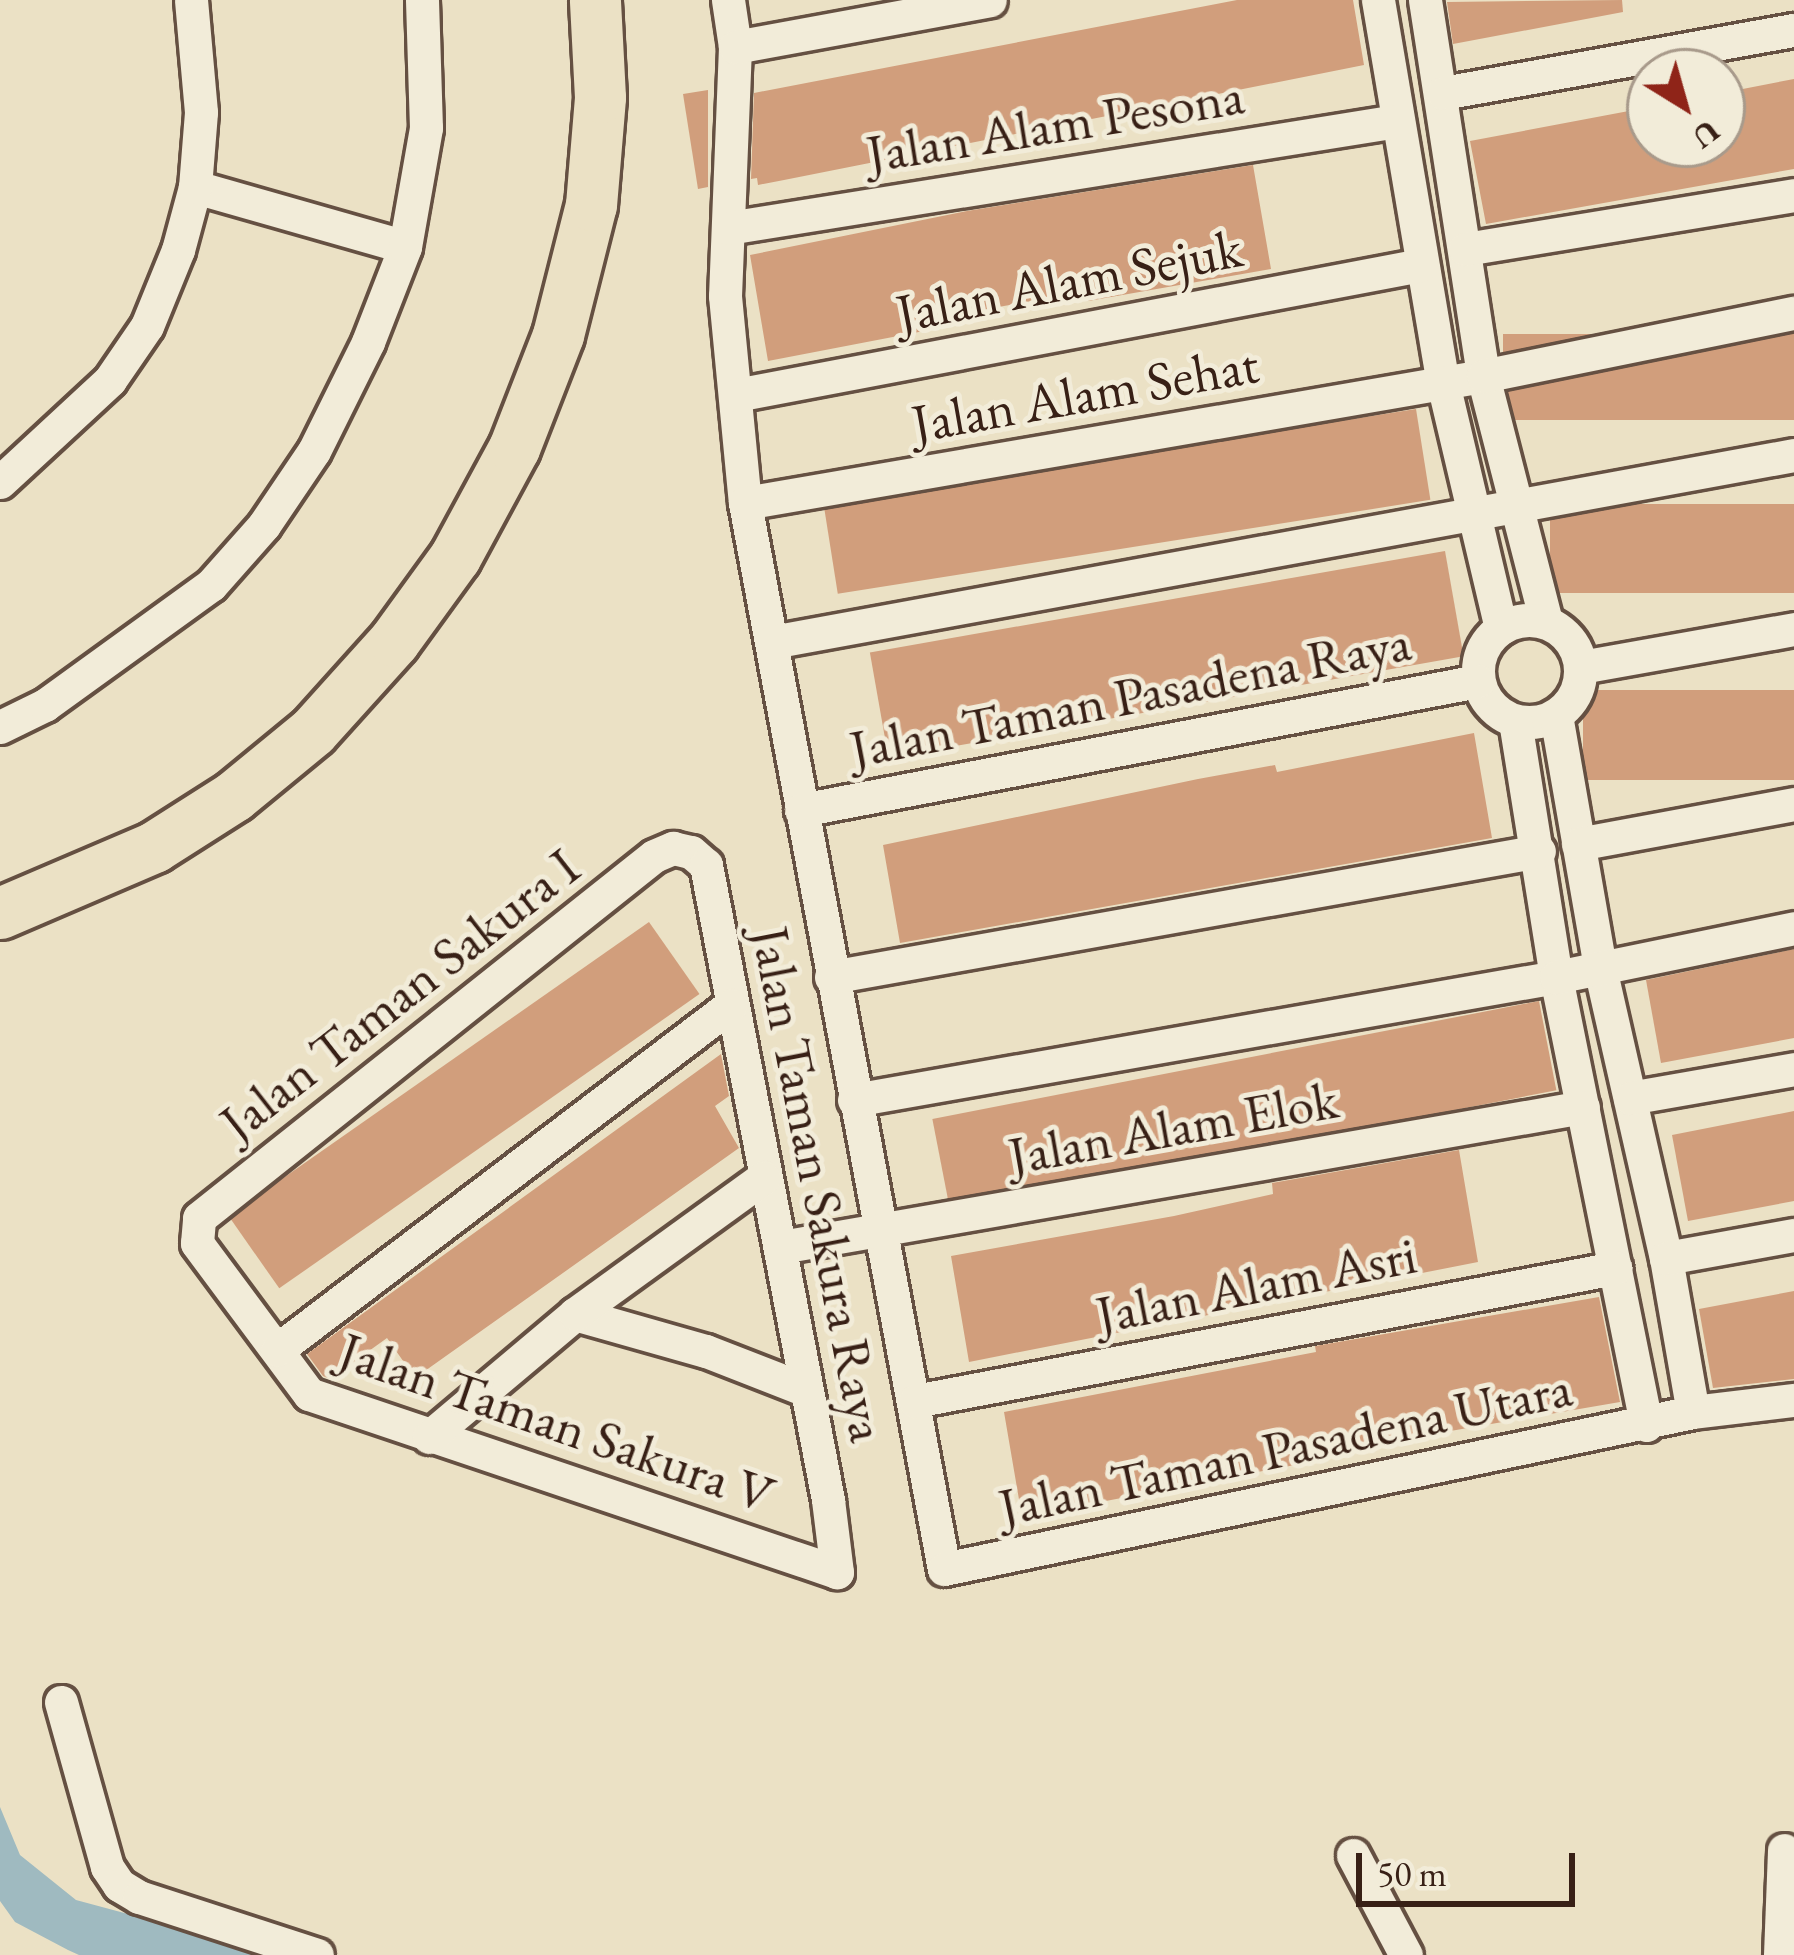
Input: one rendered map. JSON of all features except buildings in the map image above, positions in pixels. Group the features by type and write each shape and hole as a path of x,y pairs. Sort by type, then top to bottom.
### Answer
{"main road":[{"path":"0,913 154,847 234,796 326,716 394,641 455,557 514,448 558,335 591,205 600,97 595,0"}],"street":[{"path":"0,482 110,380 147,326 178,250 195,187 201,112 191,0"},
{"path":"0,728 63,692 211,585 264,526 314,451 348,386 405,247 426,128 422,0"},
{"path":"728,0 735,47 725,296 745,503 878,1231 915,1401"},
{"path":"735,47 990,0"},
{"path":"1378,0 1443,383 1501,628"},
{"path":"1425,0 1443,93 1483,376 1546,622"},
{"path":"1443,93 1794,30"},
{"name":"Jalan Alam Pesona","path":"728,228 1397,121"},
{"path":"195,187 405,247"},
{"path":"1465,249 1794,195"},
{"name":"Jalan Alam Sejuk","path":"736,394 1421,266"},
{"name":"Jalan Alam Sehat","path":"745,503 1483,376 1794,314"},
{"path":"772,642 1794,455"},
{"path":"1531,620 1546,622 1571,640 1581,667 1575,694 1556,715 1515,721 1491,706 1478,681 1481,651 1501,628 1531,620"},
{"path":"1581,667 1794,629"},
{"name":"Jalan Taman Pasadena Raya","path":"801,810 1478,681"},
{"path":"1556,715 1600,968 1666,1258 1693,1412"},
{"path":"1515,721 1556,977 1646,1425"},
{"path":"1578,844 1794,803"},
{"name":"Jalan Taman Sakura Raya","path":"662,850 683,848 706,865 781,1247 837,1572"},
{"name":"Jalan Taman Sakura I","path":"199,1218 662,850"},
{"path":"831,977 1539,851"},
{"path":"854,1100 1556,977 1794,928"},
{"path":"277,1350 731,1006"},
{"path":"1630,1098 1794,1069"},
{"name":"Jalan Alam Elok","path":"781,1247 1583,1107"},
{"path":"429,1437 575,1314 764,1177"},
{"name":"Jalan Taman Sakura V","path":"199,1218 197,1243 310,1394 837,1572"},
{"path":"1666,1258 1794,1235"},
{"name":"Jalan Alam Asri","path":"915,1401 1615,1268"},
{"path":"575,1314 706,1351 806,1390"},
{"name":"Jalan Taman Pasadena Utara","path":"915,1401 944,1568 1693,1412 1794,1400"},
{"path":"61,1702 107,1867 119,1885 139,1897 317,1955"},
{"path":"1780,1955 1784,1850"},
{"path":"1353,1855 1406,1955"}],"water":[{"path":"0,1807 20,1855 76,1900 280,1955 79,1955 15,1922 0,1901"}]}
